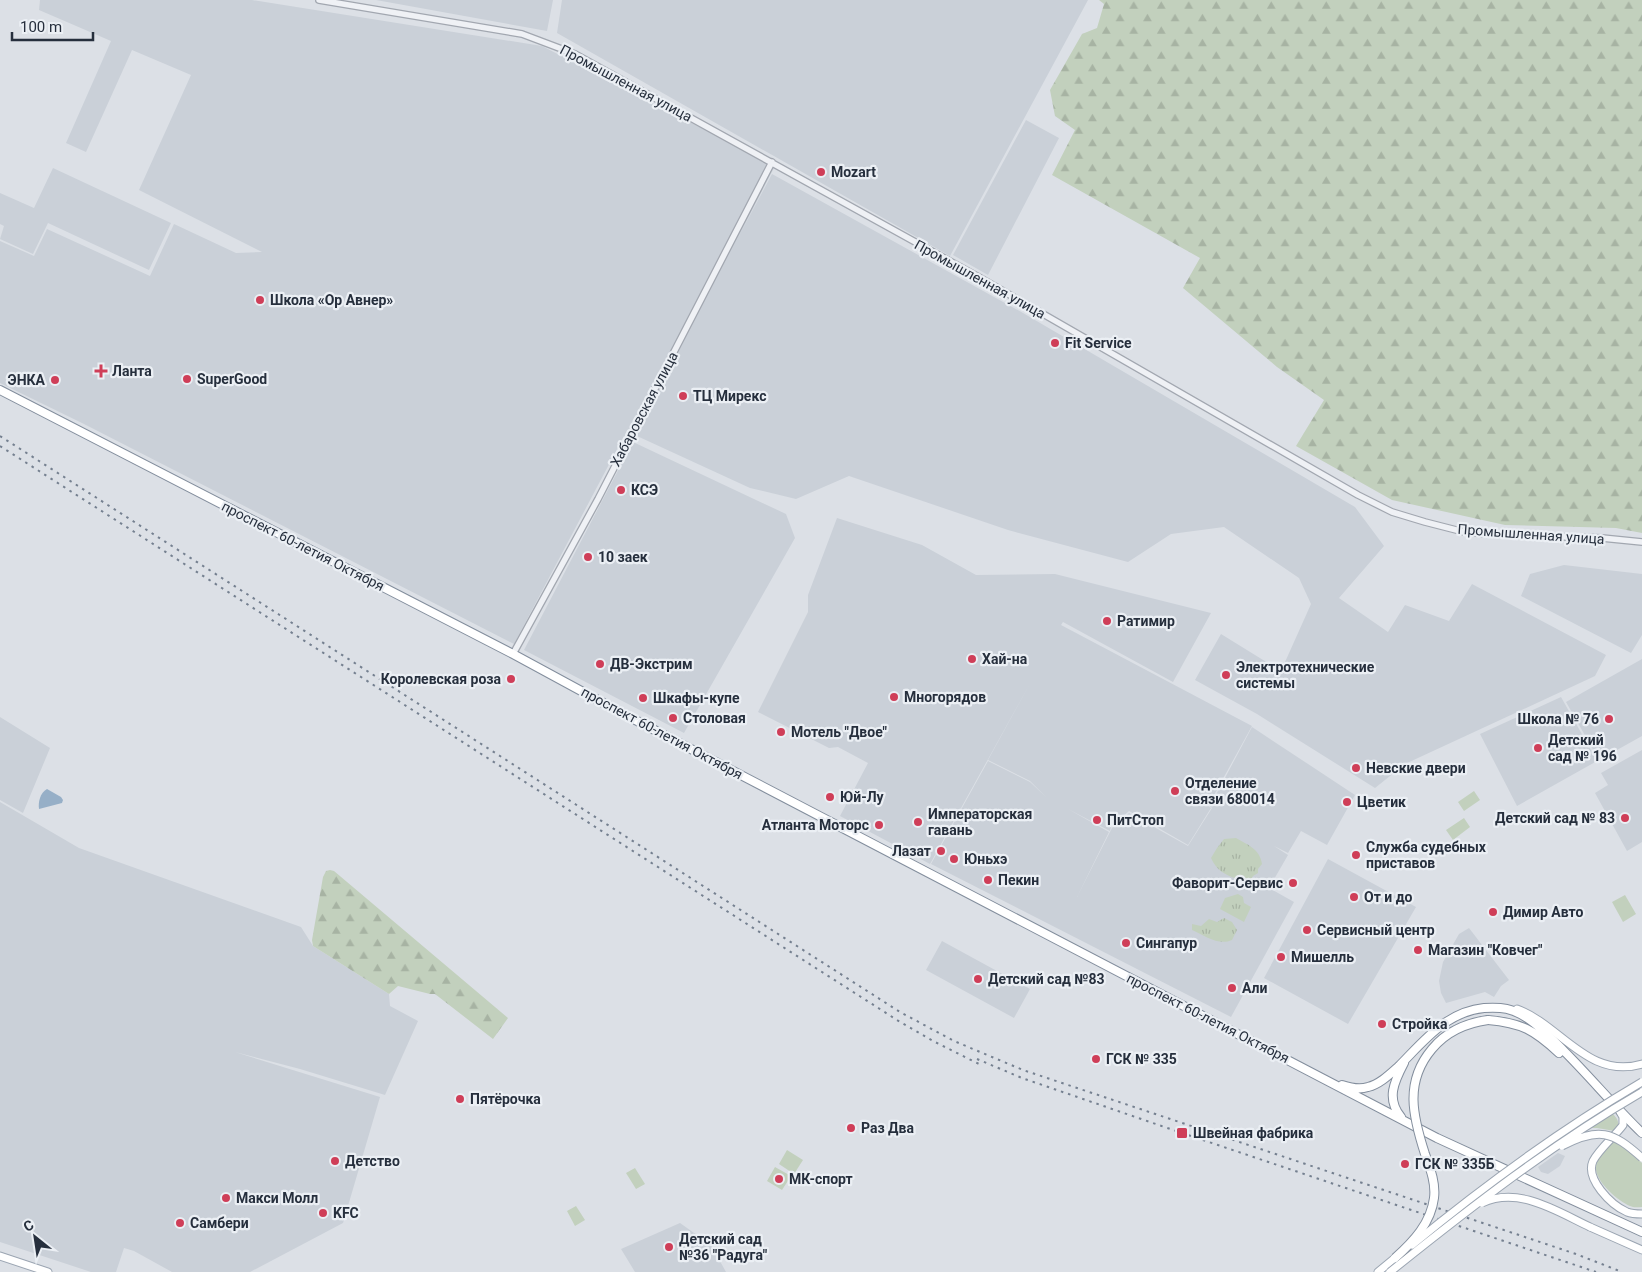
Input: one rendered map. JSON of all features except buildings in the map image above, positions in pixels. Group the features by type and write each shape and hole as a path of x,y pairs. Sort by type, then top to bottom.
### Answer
{"highway":[{"name":"проспект 60-летия Октября","path":"0,390 513,654 620,712 1437,1138 1642,1232"},
{"name":"проспект 60-летия Октября","path":"1324,1079 1360,1089 1369,1087 1382,1080 1448,1020 1475,1009 1508,1008"},
{"path":"1508,1008 1542,1029 1642,1133"},
{"path":"1395,1258 1420,1232 1432,1209 1434,1199 1429,1166 1417,1129 1413,1099 1420,1069 1427,1055 1438,1043 1450,1034 1474,1022 1488,1020 1525,1027 1539,1035 1603,1093"},
{"path":"1408,1057 1400,1071 1392,1097 1396,1110 1403,1120 1409,1123"}],"main road":[{"path":"1508,1008 1525,1012 1567,1043 1595,1060 1617,1067 1642,1064"},
{"path":"1378,1272 1449,1214 1540,1147 1642,1082"},
{"path":"1390,1272 1523,1169 1582,1128 1642,1092"},
{"path":"1618,1110 1623,1117 1623,1125 1594,1160 1593,1176 1609,1199 1626,1212 1642,1214"},
{"path":"1523,1169 1574,1140 1592,1134 1619,1139 1642,1158"},
{"path":"1454,1221 1489,1200 1510,1196 1538,1203 1642,1250"},
{"path":"0,1256 48,1272"}],"street":[{"name":"Промышленная улица","path":"319,0 522,34 575,54 984,280 1358,495 1392,512 1464,532 1602,538 1642,542"},
{"name":"Хабаровская улица","path":"513,654 598,498 772,162"}],"shaded area":[{"path":"40,0 252,0 542,46 775,166 739,236 772,174 1023,313 1355,507 1384,546 1339,598 1388,632 1405,605 1449,621 1472,584 1606,655 1595,676 1405,764 1375,788 1257,714 1195,680 1221,634 1281,671 1311,604 1299,578 1224,527 1171,534 1128,562 1008,530 849,476 796,499 750,488 637,436 634,441 624,436 514,644 0,383 0,241 34,256 47,229 150,276 174,224 236,253 262,252 139,190 191,75 132,50 86,152 66,143 111,41 39,10"},
{"path":"376,0 553,0 547,31"},
{"path":"562,0 1088,0 950,256 557,33"},
{"path":"1026,120 1059,138 988,275 953,255"},
{"path":"53,168 171,223 149,270 48,223 33,254 0,239 4,226 0,224 0,193 34,208"},
{"path":"633,442 786,514 795,538 684,733 524,650"},
{"path":"837,518 922,545 976,575 1055,574 1211,613 1173,682 1063,622 1061,625 1252,726 1208,806 1211,808 1188,845 1129,811 1111,827 1110,831 1068,809 1109,832 1077,897 1112,828 1129,813 1188,846 1212,808 1210,806 1252,727 1355,795 1327,845 1301,831 1288,853 1274,846 1288,855 1269,888 1294,902 1231,1017 931,864 988,761 1030,782 1046,797 1030,781 988,760 1033,678 930,864 840,816 868,763 838,747 829,748 758,712 808,612 808,595"},
{"path":"1564,565 1642,574 1642,635 1631,653 1521,596 1530,574"},
{"name":"Школа № 76","path":"1642,659 1642,736 1599,760 1566,702"},
{"name":"Детский сад № 196","path":"1561,697 1597,761 1517,806 1480,734"},
{"path":"0,717 50,748 23,813 0,800"},
{"name":"Детский сад № 83","path":"1642,750 1642,842 1627,851 1595,793 1608,785 1601,773"},
{"path":"0,802 79,848 301,927 313,946 389,994 390,1006 418,1021 385,1095 300,1069 235,1052 380,1097 343,1223 250,1272 172,1272 134,1251 124,1248 116,1272 91,1272 0,1242"},
{"path":"1328,859 1416,907 1348,1024 1264,978"},
{"path":"1469,928 1509,980 1501,986 1494,997 1485,992 1446,1003 1441,993 1439,981 1443,962 1459,934"},
{"name":"Детский сад №83","path":"942,941 1030,989 1014,1018 926,970"},
{"path":"1558,1153 1565,1156 1560,1166 1548,1174 1541,1172 1538,1167"},
{"name":"Детский сад №36 \"Радуга\"","path":"680,1223 711,1245 726,1272 635,1272 621,1249"}],"green space":[{"path":"1099,0 1642,0 1642,533 1616,528 1505,525 1392,500 1296,446 1324,400 1277,367 1183,288 1200,258 1052,175 1075,130 1055,116 1050,90 1082,34 1097,28 1104,4"},
{"path":"1474,791 1480,800 1464,811 1458,802"},
{"path":"1464,818 1470,827 1453,840 1446,830"},
{"path":"1236,838 1253,848 1261,859 1262,864 1258,869 1258,873 1250,881 1242,881 1225,874 1218,869 1211,858 1224,839"},
{"path":"326,871 334,871 508,1018 493,1039 435,994 398,986 389,994 313,946 312,940 323,877"},
{"path":"1238,894 1243,897 1244,903 1251,907 1244,922 1220,909 1225,898"},
{"path":"1625,895 1636,914 1623,922 1612,902"},
{"path":"1224,918 1232,922 1237,930 1232,940 1227,942 1217,941 1192,930 1192,924 1201,926 1209,919 1217,922"},
{"path":"1612,1113 1618,1122 1615,1131 1586,1128"},
{"path":"1614,1140 1642,1163 1642,1207 1632,1207 1619,1200 1603,1184 1596,1172 1598,1159"},
{"path":"787,1150 803,1160 794,1174 779,1164"},
{"name":"МК-спорт","path":"775,1167 791,1176 782,1190 767,1181"},
{"path":"635,1168 645,1184 636,1189 626,1173"},
{"path":"576,1206 585,1220 575,1226 567,1211"}],"water":[{"path":"47,789 61,797 62,803 39,809 40,798"}],"railway":[{"path":"0,436 900,1012 954,1041 1023,1070 1576,1254 1622,1272"},
{"path":"0,446 897,1020 933,1041 983,1066"},
{"path":"977,1059 1022,1078 1596,1272"}],"place":[{"name":"Mozart","path":"821,172"},
{"name":"Школа «Ор Авнер»","path":"260,300"},
{"name":"Fit Service","path":"1055,343"},
{"name":"Ланта","path":"101,371"},
{"name":"SuperGood","path":"187,379"},
{"name":"ЭНКА","path":"55,380"},
{"name":"ТЦ Мирекс","path":"683,396"},
{"name":"КСЭ","path":"621,490"},
{"name":"10 заек","path":"588,557"},
{"name":"Ратимир","path":"1107,621"},
{"name":"Хай-на","path":"972,659"},
{"name":"ДВ-Экстрим","path":"600,664"},
{"name":"Электротехнические системы","path":"1226,675"},
{"name":"Королевская роза","path":"511,679"},
{"name":"Многорядов","path":"894,697"},
{"name":"Шкафы-купе","path":"643,698"},
{"name":"Столовая","path":"673,718"},
{"name":"Школа № 76","path":"1609,719"},
{"name":"Мотель \"Двое\"","path":"781,732"},
{"name":"Детский сад № 196","path":"1538,748"},
{"name":"Невские двери","path":"1356,768"},
{"name":"Отделение связи 680014","path":"1175,791"},
{"name":"Юй-Лу","path":"830,797"},
{"name":"Цветик","path":"1347,802"},
{"name":"Детский сад № 83","path":"1625,818"},
{"name":"ПитСтоп","path":"1097,820"},
{"name":"Императорская гавань","path":"918,822"},
{"name":"Атланта Моторс","path":"879,825"},
{"name":"Лазат","path":"941,851"},
{"name":"Служба судебных приставов","path":"1356,855"},
{"name":"Юньхэ","path":"954,859"},
{"name":"Пекин","path":"988,880"},
{"name":"Фаворит-Сервис","path":"1293,883"},
{"name":"От и до","path":"1354,897"},
{"name":"Димир Авто","path":"1493,912"},
{"name":"Сервисный центр","path":"1307,930"},
{"name":"Сингапур","path":"1126,943"},
{"name":"Магазин \"Ковчег\"","path":"1418,950"},
{"name":"Мишелль","path":"1281,957"},
{"name":"Детский сад №83","path":"978,979"},
{"name":"Али","path":"1232,988"},
{"name":"Стройка","path":"1382,1024"},
{"name":"ГСК № 335","path":"1096,1059"},
{"name":"Пятёрочка","path":"460,1099"},
{"name":"Раз Два","path":"851,1128"},
{"name":"Швейная фабрика","path":"1182,1133"},
{"name":"Детство","path":"335,1161"},
{"name":"ГСК № 335Б","path":"1405,1164"},
{"name":"МК-спорт","path":"779,1179"},
{"name":"Макси Молл","path":"226,1198"},
{"name":"KFC","path":"323,1213"},
{"name":"Самбери","path":"180,1223"},
{"name":"Детский сад №36 \"Радуга\"","path":"669,1247"}]}
